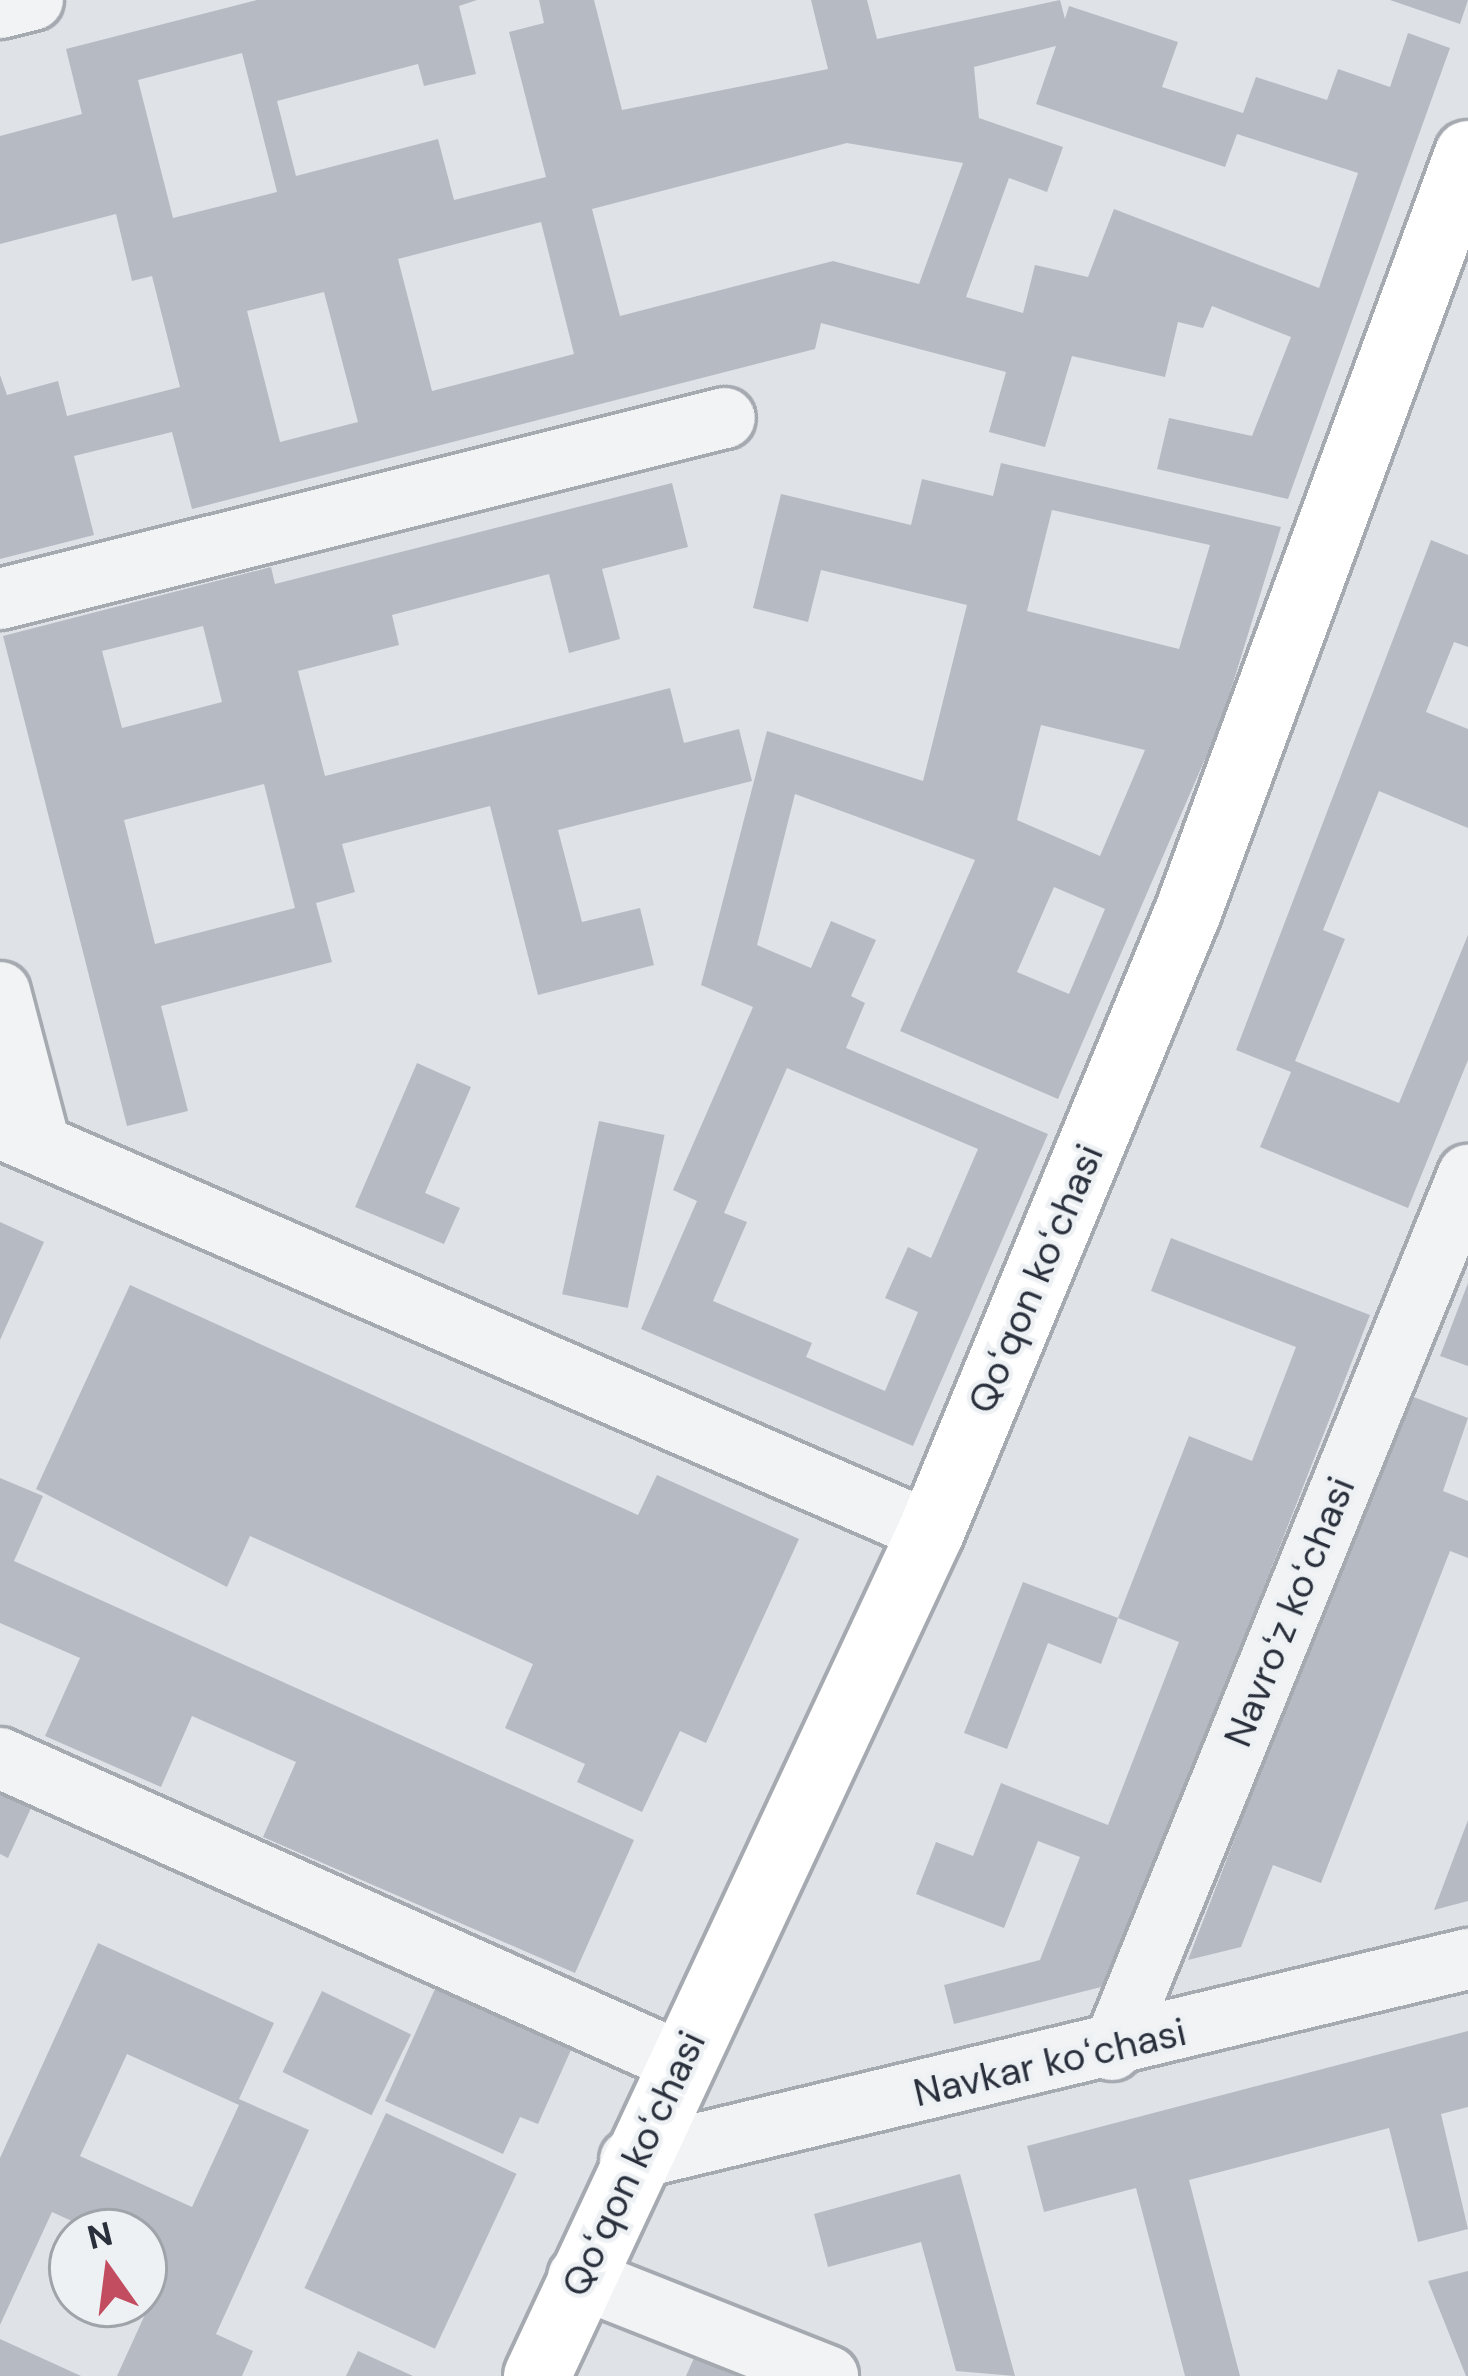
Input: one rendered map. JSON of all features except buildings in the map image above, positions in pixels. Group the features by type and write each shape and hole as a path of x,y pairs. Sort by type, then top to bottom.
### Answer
{"main road":[{"name":"Qoʻqon koʻchasi","path":"538,2376 630,2160 682,2063 931,1532 1188,912 1468,154"}],"street":[{"path":"0,8 33,0"},
{"path":"0,599 725,418"},
{"path":"0,992 20,1136 931,1532"},
{"name":"Navroʻz koʻchasi","path":"1112,2050 1468,1175"},
{"path":"0,1758 682,2063"},
{"name":"Navkar koʻchasi","path":"630,2160 1112,2050 1468,1959"},
{"path":"578,2277 828,2376"}]}
